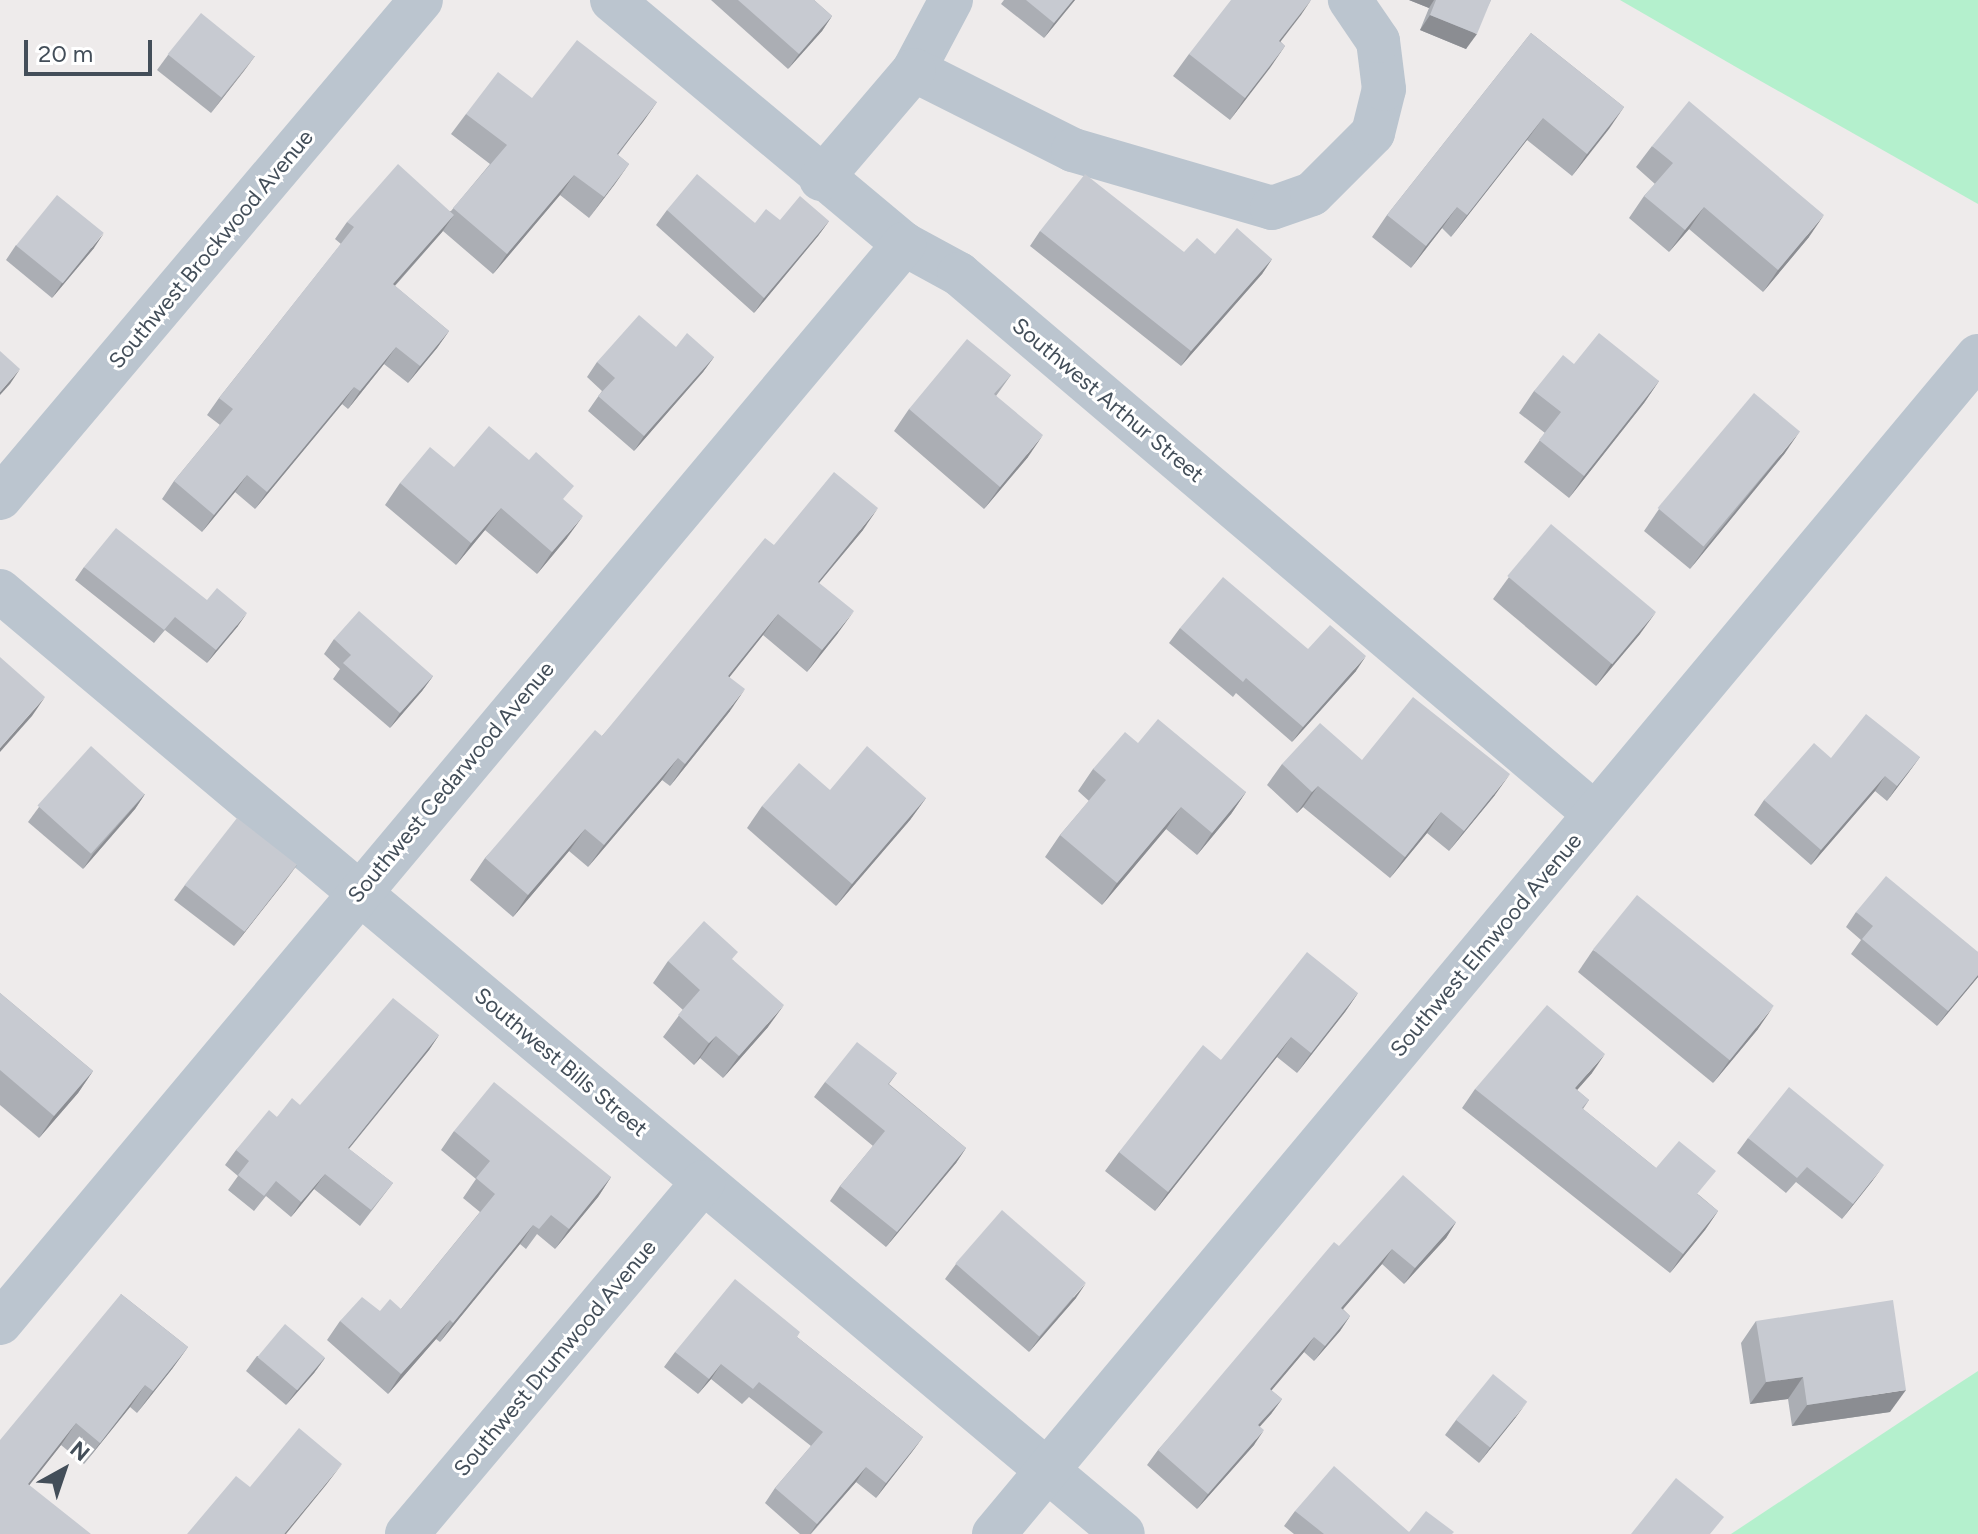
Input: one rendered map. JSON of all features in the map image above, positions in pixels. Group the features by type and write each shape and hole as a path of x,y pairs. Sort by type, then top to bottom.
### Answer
{"street":[{"name":"Southwest Brockwood Avenue","path":"0,498 421,0"},
{"name":"Southwest Arthur Street","path":"612,0 821,179 904,244 959,274 1595,814"},
{"path":"821,179 914,70 951,0"},
{"path":"914,70 1073,150 1272,208 1312,194 1373,133 1384,89 1378,41 1350,0"},
{"name":"Southwest Cedarwood Avenue","path":"0,1323 904,244"},
{"name":"Southwest Elmwood Avenue","path":"994,1534 1978,356"},
{"name":"Southwest Bills Street","path":"0,591 1123,1534"},
{"name":"Southwest Drumwood Avenue","path":"423,1528 703,1182"}],"green space":[{"path":"1620,0 1978,0 1978,204 1736,67"},
{"path":"1978,1371 1978,1534 1731,1534 1938,1397"}],"building":[{"path":"738,0 814,0 832,16 799,54"},
{"path":"1026,0 1073,0 1054,23"},
{"path":"1231,0 1311,0 1279,41 1285,46 1245,98 1189,54"},
{"path":"1436,0 1491,0 1477,34 1430,15"},
{"path":"201,13 255,56 221,98 168,54"},
{"path":"1531,33 1624,107 1587,154 1543,118 1467,215 1457,207 1426,246 1387,215"},
{"path":"577,40 657,102 617,154 629,164 604,197 574,175 507,254 453,208 507,145 466,114 498,72 532,98"},
{"path":"1689,101 1824,215 1778,270 1704,207 1685,230 1644,196 1673,163 1652,146"},
{"path":"398,164 454,215 393,284 449,331 420,366 396,347 360,391 354,387 267,492 247,475 214,515 174,481 233,409 219,398 354,227 347,222"},
{"path":"697,174 755,223 766,209 780,220 800,196 829,221 764,298 667,210"},
{"path":"1085,174 1184,252 1197,238 1215,254 1237,228 1272,259 1191,351 1040,231"},
{"path":"57,195 104,233 63,283 16,246"},
{"path":"639,315 676,347 687,333 714,357 644,436 598,396 615,378 597,362"},
{"path":"1599,333 1659,381 1584,476 1539,440 1561,412 1534,391 1563,355 1574,364"},
{"path":"967,339 1011,375 994,394 1043,435 1000,487 909,409"},
{"path":"0,351 20,369 0,392"},
{"path":"1754,393 1800,432 1704,546 1658,508"},
{"path":"489,426 529,460 536,452 574,486 563,499 583,516 552,552 501,508 471,543 400,483 430,447 454,467"},
{"path":"834,472 878,508 818,582 854,611 822,650 778,614 728,676 745,689 685,764 678,758 604,845 585,829 528,895 485,858 595,730 602,736 765,538 774,545"},
{"path":"1551,524 1656,612 1612,664 1507,576"},
{"path":"116,528 207,600 217,588 247,613 216,650 175,617 164,630 84,567"},
{"path":"1223,577 1308,649 1330,625 1366,656 1303,727 1246,678 1243,682 1180,628"},
{"path":"359,611 433,676 400,713 343,663 351,655 334,639"},
{"path":"0,657 45,697 0,748"},
{"path":"1413,697 1510,774 1464,831 1441,812 1405,857 1318,786 1312,792 1282,764 1320,723 1362,760"},
{"path":"1866,714 1920,757 1897,786 1885,776 1821,850 1764,800 1814,743 1831,758"},
{"path":"1158,719 1246,792 1212,833 1181,807 1117,883 1060,835 1106,780 1093,769 1125,732 1138,743"},
{"path":"91,746 145,794 91,854 37,805"},
{"path":"867,746 926,798 852,884 762,806 799,763 830,790"},
{"path":"237,818 297,865 245,932 185,885"},
{"path":"1886,876 1978,952 1978,975 1948,1011 1862,939 1873,926 1856,912"},
{"path":"1637,895 1774,1006 1730,1060 1593,949"},
{"path":"704,921 738,952 732,959 784,1005 739,1056 716,1036 709,1043 678,1015 700,990 668,961"},
{"path":"1307,952 1358,993 1311,1053 1291,1037 1168,1192 1119,1152 1203,1045 1221,1060"},
{"path":"0,993 93,1071 54,1116 0,1070"},
{"path":"393,998 439,1035 348,1148 393,1183 371,1210 325,1174 301,1202 276,1181 264,1196 238,1175 249,1161 236,1150 269,1110 277,1117 292,1098 300,1105"},
{"path":"1547,1005 1605,1054 1575,1088 1589,1100 1582,1108 1656,1168 1679,1141 1716,1171 1697,1194 1718,1211 1683,1254 1475,1089"},
{"path":"857,1042 897,1073 888,1084 966,1148 897,1232 840,1186 885,1131 825,1082"},
{"path":"494,1082 611,1177 569,1229 551,1215 539,1229 533,1225 453,1323 450,1320 401,1374 340,1321 362,1297 380,1311 390,1299 401,1309 495,1194 476,1178 490,1161 454,1131"},
{"path":"1789,1087 1884,1165 1853,1204 1807,1167 1797,1178 1748,1138"},
{"path":"1403,1175 1456,1222 1415,1268 1392,1249 1341,1308 1350,1316 1325,1346 1314,1337 1270,1389 1282,1399 1258,1425 1264,1430 1208,1494 1158,1450 1334,1242 1339,1246"},
{"path":"1002,1210 1086,1283 1039,1336 955,1264"},
{"path":"735,1279 800,1332 797,1337 923,1437 886,1483 866,1467 817,1524 775,1488 823,1432 759,1382 753,1389 721,1364 709,1379 675,1352"},
{"path":"121,1294 188,1347 153,1391 145,1385 100,1443 76,1423 28,1484 91,1534 0,1534 0,1440"},
{"path":"1893,1300 1906,1390 1807,1405 1803,1377 1766,1382 1756,1321"},
{"path":"285,1324 325,1357 297,1390 257,1357"},
{"path":"1493,1374 1527,1402 1490,1448 1456,1420"},
{"path":"299,1428 342,1464 284,1534 187,1534 236,1476 250,1487"},
{"path":"1334,1466 1409,1532 1426,1511 1454,1532 1324,1534 1295,1511"},
{"path":"1676,1478 1724,1517 1710,1534 1631,1534"}]}
